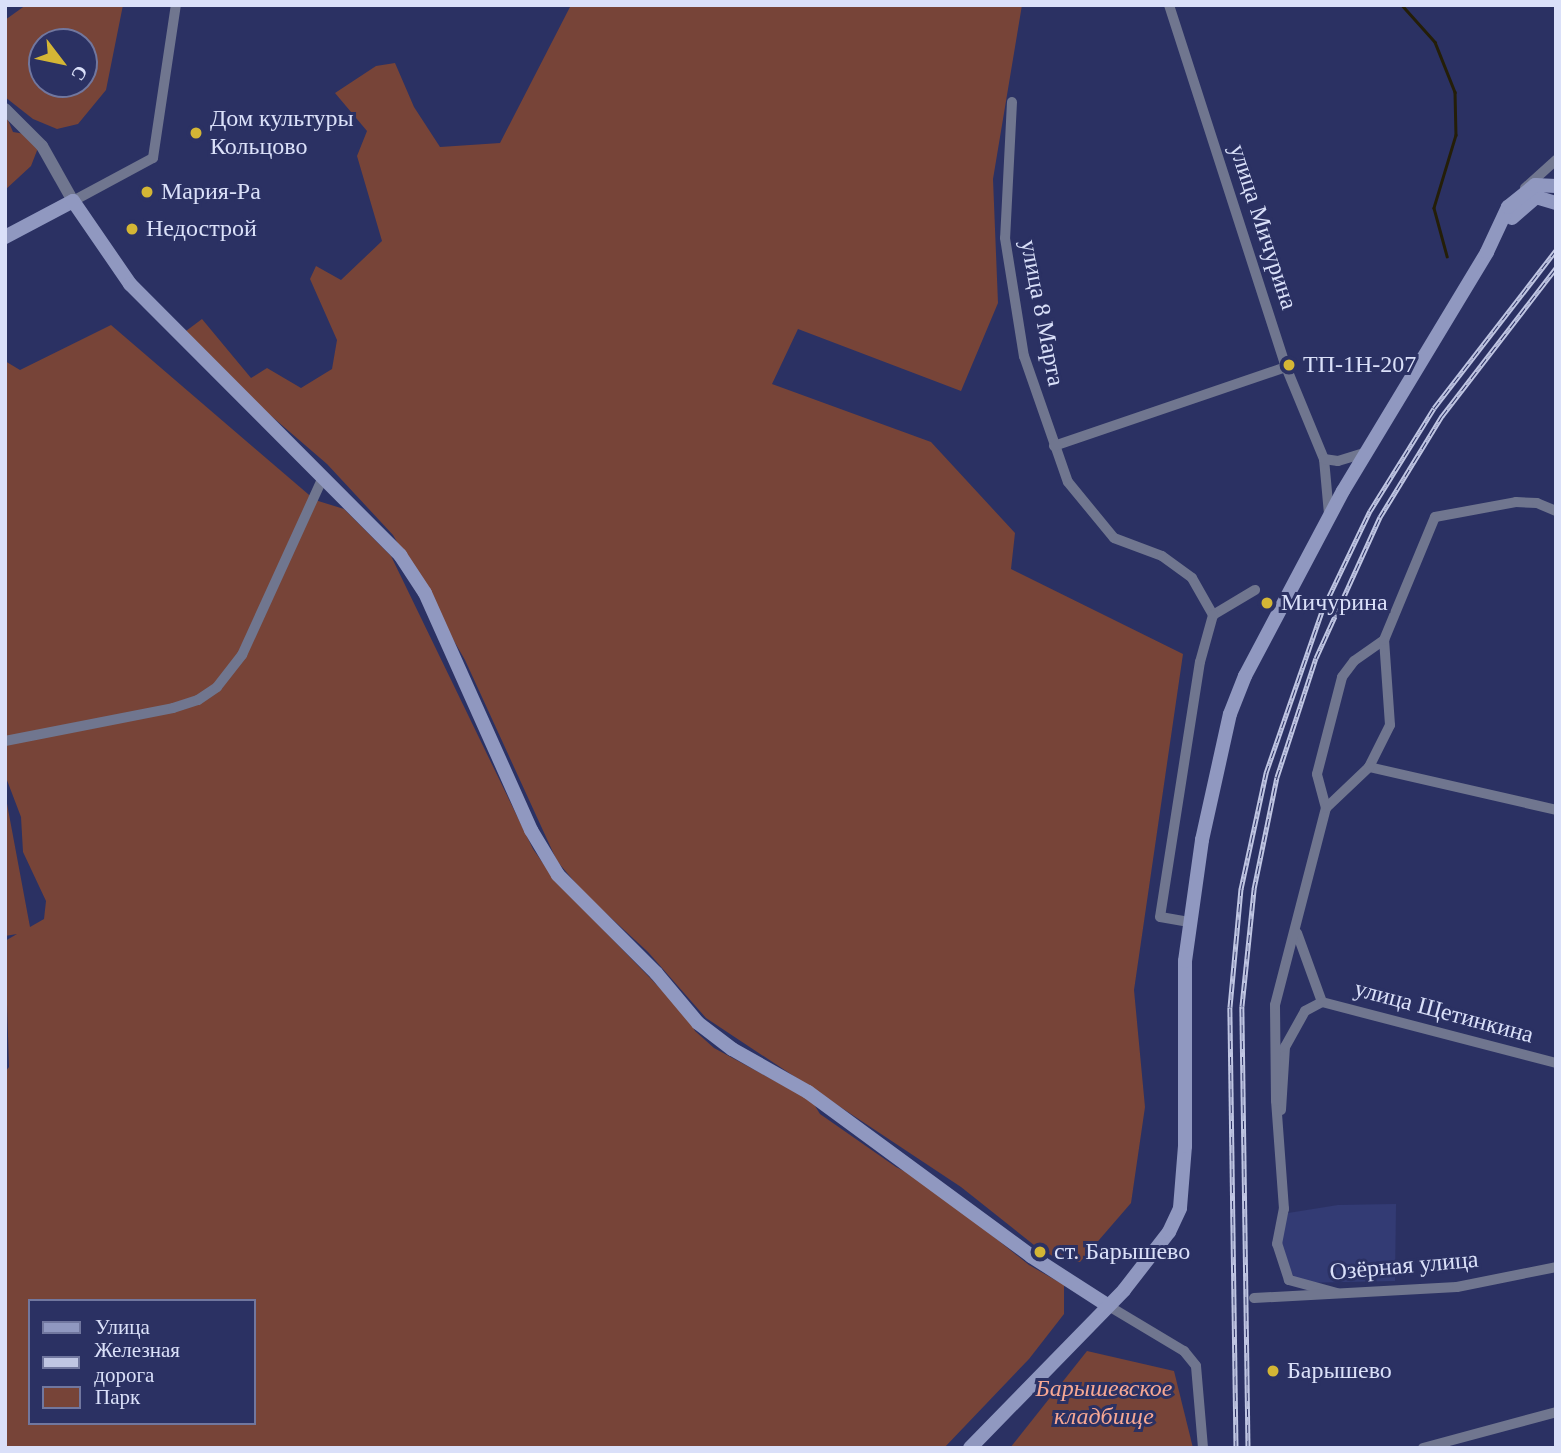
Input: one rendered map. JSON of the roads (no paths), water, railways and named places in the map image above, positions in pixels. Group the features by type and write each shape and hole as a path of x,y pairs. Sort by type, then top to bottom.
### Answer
{"main road":[{"path":"970,1448 1156,1253 1180,1208 1185,1146 1182,1040 1189,922 1219,751 1230,714 1329,516 1518,195 1535,185 1556,186"},
{"path":"1495,238 1525,197 1538,192 1556,194"},
{"path":"1495,238 1527,201 1536,197 1556,203"},
{"path":"5,237 73,201 130,284 400,555 425,593 531,830 558,875 707,1029 808,1092 1031,1256 1108,1305"},
{"path":"1495,238 1529,205 1536,203 1556,213"}],"street":[{"path":"5,109 42,146 73,201 153,158 176,5"},
{"name":"улица Мичурина","path":"1169,5 1286,366 1324,459 1329,516"},
{"name":"улица 8 Марта","path":"1012,102 1005,238 1024,356 1068,482 1085,508 1114,538 1135,550 1162,556 1192,578 1213,615"},
{"path":"1556,161 1556,179"},
{"path":"1518,195 1556,161"},
{"path":"1054,446 1286,366"},
{"path":"1324,459 1338,461 1364,453"},
{"path":"5,741 173,708 198,700 216,687 242,655 323,477"},
{"path":"1326,808 1369,767 1390,725 1384,640 1435,517 1516,502 1537,503 1556,511"},
{"path":"1189,922 1160,917 1200,662 1213,615 1255,590"},
{"path":"1337,1293 1294,1284 1280,1263 1276,1244 1284,1209 1275,1005 1297,933 1326,808 1317,774 1342,677 1354,661 1384,640"},
{"path":"1369,767 1556,810"},
{"path":"1279,1123 1285,1047 1305,1011 1322,1002 1297,933"},
{"name":"улица Щетинкина","path":"1322,1002 1556,1063"},
{"name":"Озёрная улица","path":"1254,1298 1457,1287 1556,1267"},
{"path":"1108,1305 1184,1350 1196,1366 1203,1448"},
{"path":"1423,1448 1556,1412"}],"waterway":[{"path":"1402,5 1435,42 1455,92 1456,135 1434,208 1447,256"}],"railway":[{"path":"1236,1448 1230,1007 1241,889 1266,773 1322,611 1370,511 1434,408 1556,250"},
{"path":"1248,1448 1242,1006 1254,889 1277,777 1316,658 1380,517 1442,416 1556,268"}],"place":[{"name":"Дом культуры Кольцово","path":"196,133"},
{"name":"Мария-Ра","path":"147,192"},
{"name":"Недострой","path":"132,229"},
{"name":"ТП-1Н-207","path":"1289,365"},
{"name":"Мичурина","path":"1267,603"},
{"name":"ст. Барышево","path":"1040,1252"},
{"name":"Барышево","path":"1273,1371"}],"park label":[{"name":"Барышевское кладбище","path":"1104,1403"}]}
